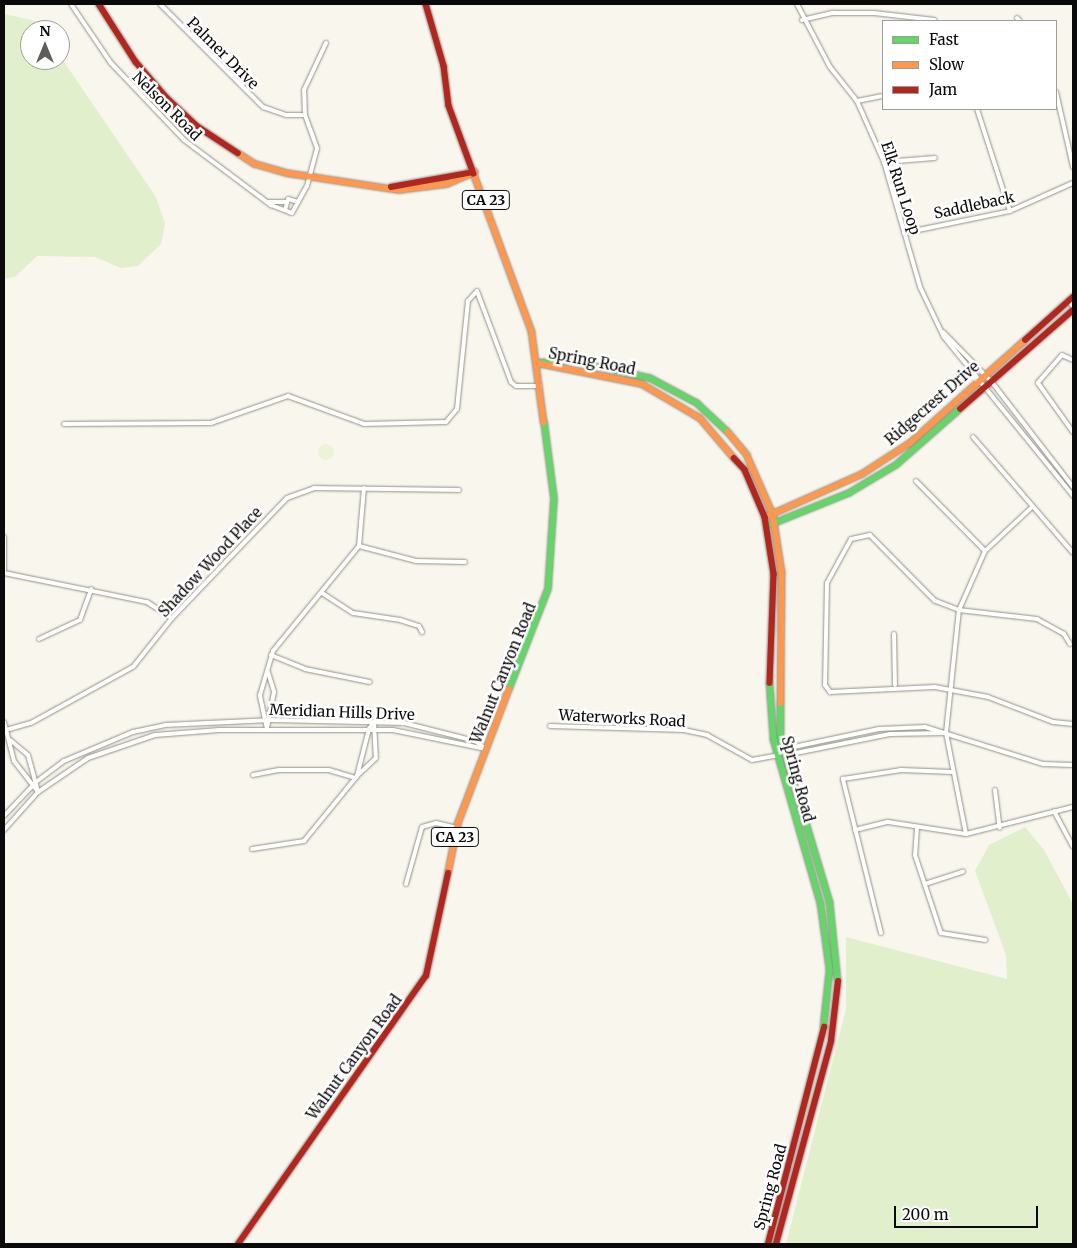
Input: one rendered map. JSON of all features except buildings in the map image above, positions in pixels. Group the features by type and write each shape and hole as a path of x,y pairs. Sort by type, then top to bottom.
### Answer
{"main road":[{"path":"99,4 136,62 197,126 256,164 310,178 391,187 430,187 475,172"},
{"name":"Walnut Canyon Road","path":"238,1244 426,976 457,828 486,749 530,645 548,589 554,499 537,363 526,307 449,106 444,66 426,4"},
{"name":"Ridgecrest Drive","path":"765,517 862,474 910,443 1072,300"},
{"name":"Ridgecrest Drive","path":"767,525 848,493 896,465 1073,309"},
{"name":"Spring Road","path":"537,363 570,360 612,366 650,378 692,400 721,423 747,455 773,514 782,572 778,696 784,752 830,902 838,974 831,1041 776,1244"},
{"name":"Spring Road","path":"537,363 604,373 642,384 674,400 700,418 734,455 749,477 765,517 774,574 770,697 776,755 822,904 830,984 822,1042 768,1244"}],"street":[{"name":"Nelson Road","path":"71,4 116,70 184,140 227,176 285,210"},
{"name":"Palmer Drive","path":"160,4 263,107 286,115 305,115"},
{"name":"Elk Run Loop","path":"798,4 802,20 857,101 884,162 920,287 954,353 1073,496"},
{"path":"802,20 833,13 874,13 935,20"},
{"path":"285,202 285,210 294,212 310,178 317,148 305,115 304,90 326,42"},
{"path":"857,101 882,96"},
{"path":"1057,96 1073,167"},
{"path":"977,110 1010,211"},
{"path":"884,162 934,158"},
{"name":"Saddleback","path":"904,233 1010,211 1073,182"},
{"path":"269,202 285,202 292,198 298,202"},
{"path":"64,424 211,422 288,396 364,424 446,422 457,409 468,301 477,291 511,382 516,386 540,386"},
{"path":"1072,300 1073,309"},
{"name":"Elk Run Loop","path":"943,332 986,374 1073,487"},
{"path":"1073,360 1062,355 1039,378 1039,389 1073,432"},
{"path":"973,437 1031,508 1073,553"},
{"path":"916,481 985,552"},
{"name":"Shadow Wood Place","path":"6,730 31,723 133,668 172,618 287,498 314,488 459,490"},
{"path":"268,729 262,690 271,656 359,546 364,488"},
{"path":"966,834 952,772 946,732 953,690 959,610 985,552 1031,508"},
{"path":"1070,644 1055,627 1030,617 959,610 935,601 870,535 852,540 827,583 825,685 830,692 895,685 953,690 988,697 1053,722 1073,724"},
{"path":"4,537 4,573 147,602 172,618"},
{"path":"359,546 399,558 465,562"},
{"path":"39,639 80,620 91,590"},
{"path":"322,593 354,613 400,620 419,626 422,632"},
{"path":"894,634 895,685"},
{"path":"271,656 305,669 370,682"},
{"path":"268,672 272,689 272,720 268,729"},
{"path":"262,690 272,689"},
{"name":"Meridian Hills Drive","path":"4,816 36,782 80,753 133,732 165,725 266,720 374,722 430,727 474,741 486,749"},
{"path":"4,722 13,754 31,787 38,792"},
{"path":"252,849 310,837 357,776 373,763 378,729 374,722 369,729 357,776"},
{"name":"Waterworks Road","path":"550,726 684,730 707,735 752,760 776,755"},
{"name":"Meridian Hills Drive","path":"4,830 38,792 88,758 132,740 187,732 268,729 378,729 428,735 486,749"},
{"path":"776,755 877,736 946,732 1043,764 1073,765"},
{"path":"10,740 22,749 36,782 38,792"},
{"path":"13,754 22,749"},
{"path":"361,756 363,763 373,763"},
{"path":"253,776 279,770 329,770 357,776"},
{"path":"881,933 843,779 900,770 952,772"},
{"path":"995,790 1000,828"},
{"path":"855,830 888,822 917,828 966,834 1000,828 1073,807"},
{"path":"1054,811 1073,846"},
{"path":"406,884 422,827 436,823 457,828"},
{"path":"917,828 915,855 941,933 986,940"},
{"path":"925,884 963,872"}],"green space":[{"path":"4,14 31,20 20,20 20,70 70,70 156,197 165,224 161,244 138,266 121,268 95,257 37,256 15,277 4,279"},
{"path":"326,444 332,446 334,452 332,458 326,460 320,458 318,452 320,446"},
{"path":"1025,827 1044,850 1073,904 1073,1244 786,1244 846,1009 846,937 1007,979 1006,955 975,871 989,845"}],"traffic: fast":[{"path":"537,363 570,360 650,378 697,403 728,432"},
{"path":"772,524 849,493 896,465 960,409"},
{"path":"509,689 548,589 554,499 544,422"},
{"path":"770,683 774,740 821,904 830,970 824,1027"},
{"path":"781,703 781,738 830,902 838,981"}],"traffic: slow":[{"path":"238,153 255,164 286,173 399,190 447,184 475,172 469,173"},
{"path":"474,174 532,332 544,422"},
{"path":"770,515 862,474 910,443 1025,340"},
{"path":"537,363 642,384 700,418 734,458"},
{"path":"728,432 747,455 773,514 782,572 781,703"},
{"path":"448,873 458,823 509,689"}],"traffic: jam":[{"path":"99,4 136,62 167,98 197,126 238,153"},
{"path":"426,4 444,66 449,106 474,174"},
{"path":"391,187 469,173"},
{"path":"1025,340 1073,297"},
{"path":"960,409 1073,310"},
{"path":"734,458 745,470 765,517 774,574 770,683"},
{"path":"238,1244 426,976 448,873"},
{"path":"776,1244 831,1041 838,981"},
{"path":"768,1244 824,1027"}]}
